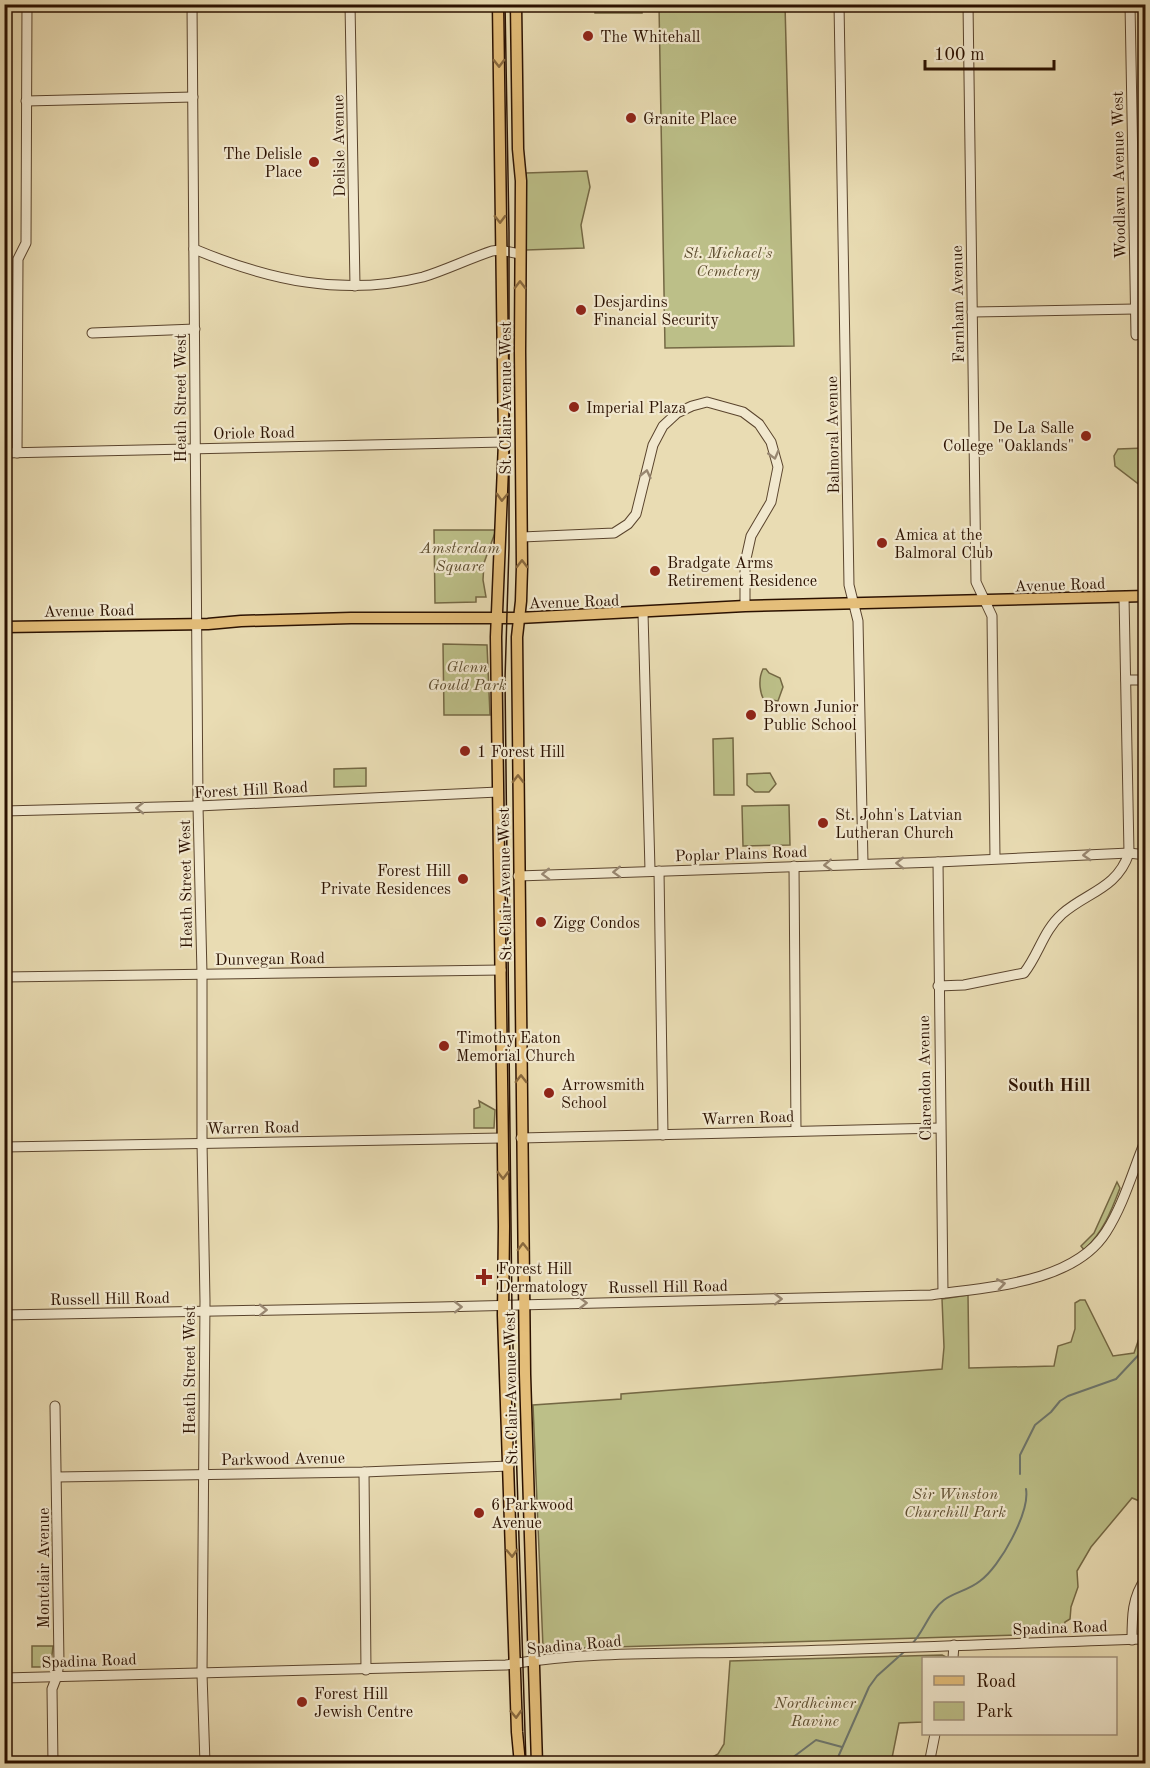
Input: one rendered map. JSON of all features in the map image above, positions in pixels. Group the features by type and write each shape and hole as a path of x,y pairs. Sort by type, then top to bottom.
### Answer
{"main road":[{"name":"St. Clair Avenue West","path":"498,4 504,442 497,619 503,1306 520,1764"},
{"name":"St. Clair Avenue West","path":"516,4 518,149 521,181 522,537 521,601 517,637 521,1138 527,1508 537,1764"},
{"name":"Avenue Road","path":"4,627 341,619 497,619 745,606 1146,596"},
{"path":"500,1032 521,1032"}],"street":[{"path":"17,453 18,259 26,243 27,4"},
{"name":"Heath Street West","path":"192,4 198,806 202,974 204,1312 202,1674 205,1764"},
{"name":"Delisle Avenue","path":"350,4 355,286"},
{"name":"Balmoral Avenue","path":"839,4 849,585 858,621 862,863"},
{"name":"Farnham Avenue","path":"968,4 975,582 985,601"},
{"name":"Woodlawn Avenue West","path":"1130,4 1136,335"},
{"path":"26,101 193,97"},
{"path":"194,249 238,267 271,277 305,283 355,286 383,285 423,276 492,251 500,250 520,254"},
{"path":"972,312 1135,309"},
{"path":"92,333 195,329"},
{"path":"522,537 614,533 636,514 653,445 663,426 676,413 707,402 743,411 759,424 771,442 778,467 771,502 751,536 745,563 745,606"},
{"name":"Oriole Road","path":"4,453 504,442"},
{"path":"938,986 964,985 1024,973 1051,925 1074,904 1109,884 1125,864 1129,853 1124,597"},
{"path":"985,601 992,619 995,858"},
{"path":"643,613 663,1135"},
{"path":"1126,680 1146,680"},
{"name":"Forest Hill Road","path":"4,811 198,806 498,792"},
{"name":"Poplar Plains Road","path":"518,876 938,862 1129,853 1146,855"},
{"name":"Clarendon Avenue","path":"938,862 943,1293"},
{"path":"794,867 796,1131"},
{"name":"Dunvegan Road","path":"4,978 501,970"},
{"name":"Warren Road","path":"521,1138 940,1128"},
{"name":"Warren Road","path":"4,1147 502,1138"},
{"name":"Russell Hill Road","path":"4,1315 503,1306 943,1293 1039,1276 1073,1262 1090,1251 1099,1242 1111,1223 1146,1139"},
{"name":"Montclair Avenue","path":"53,1764 52,1689 59,1662 55,1406"},
{"name":"Parkwood Avenue","path":"57,1477 364,1472 510,1466"},
{"path":"364,1472 366,1670"},
{"path":"1132,1640 1132,1607 1136,1594 1146,1578"},
{"name":"Spadina Road","path":"4,1678 366,1670 515,1664 534,1660 643,1653 1146,1639"},
{"path":"953,1657 954,1645"},
{"path":"929,1764 935,1735"}],"green space":[{"path":"595,5 642,5 642,13 595,13"},
{"name":"St. Michael's Cemetery","path":"659,5 785,5 794,346 665,348"},
{"path":"587,171 590,187 581,225 584,248 526,250 526,173"},
{"path":"1146,448 1145,489 1115,466 1114,456 1118,449"},
{"name":"Amsterdam Square","path":"434,530 496,530 484,563 483,580 486,597 476,597 476,602 435,603"},
{"name":"Glenn Gould Park","path":"443,644 487,645 490,715 444,715"},
{"path":"763,669 780,678 783,687 778,701 772,700 767,704 762,697 760,682"},
{"path":"733,738 734,795 714,795 713,739"},
{"path":"366,768 366,786 334,787 334,769"},
{"path":"770,773 776,784 769,792 755,792 747,785 747,774"},
{"path":"789,805 790,845 743,846 742,806"},
{"path":"479,1101 495,1110 494,1128 474,1128 474,1109 480,1107"},
{"path":"1117,1182 1120,1188 1110,1213 1101,1229 1084,1250 1081,1246 1094,1233"},
{"name":"Sir Winston Churchill Park","path":"968,1295 969,1368 1054,1366 1058,1346 1071,1342 1075,1329 1075,1303 1080,1300 1085,1300 1113,1356 1134,1353 1145,1321 1145,1499 1142,1502 1132,1498 1091,1547 1077,1571 1078,1587 1071,1607 1070,1619 1065,1622 1063,1631 1056,1631 1052,1634 548,1649 543,1647 533,1405 621,1399 621,1394 942,1369 944,1347 942,1299"},
{"path":"32,1646 53,1646 51,1664 46,1667 32,1667"},
{"name":"Nordheimer Ravine","path":"942,1655 946,1657 922,1657 922,1722 899,1723 891,1763 702,1763 718,1754 724,1744 730,1661"}],"waterway":[{"path":"1020,1474 1020,1455 1035,1425 1068,1396 1116,1379 1146,1347"},
{"path":"911,1645 939,1605 948,1597 976,1584 996,1564 1018,1525 1026,1499 1026,1489"},
{"path":"835,1764 869,1687 877,1676 905,1651"},
{"path":"784,1764 816,1740 842,1747"}],"tram line":[{"path":"505,4 509,232 509,548 505,679 512,1315 526,1764"}],"place":[{"name":"The Whitehall","path":"588,36"},
{"name":"Granite Place","path":"631,118"},
{"name":"The Delisle Place","path":"314,162"},
{"name":"Desjardins Financial Security","path":"581,310"},
{"name":"Imperial Plaza","path":"574,407"},
{"name":"De La Salle College \"Oaklands\"","path":"1086,436"},
{"name":"Amica at the Balmoral Club","path":"882,543"},
{"name":"Bradgate Arms Retirement Residence","path":"655,571"},
{"name":"Brown Junior Public School","path":"751,715"},
{"name":"1 Forest Hill","path":"465,751"},
{"name":"St. John's Latvian Lutheran Church","path":"823,823"},
{"name":"Forest Hill Private Residences","path":"463,879"},
{"name":"Zigg Condos","path":"541,922"},
{"name":"Timothy Eaton Memorial Church","path":"444,1046"},
{"name":"Arrowsmith School","path":"549,1093"},
{"name":"Forest Hill Dermatology","path":"484,1277"},
{"name":"6 Parkwood Avenue","path":"479,1513"},
{"name":"Forest Hill Jewish Centre","path":"302,1702"}],"district":[{"name":"South Hill","path":"1049,1085"}]}
